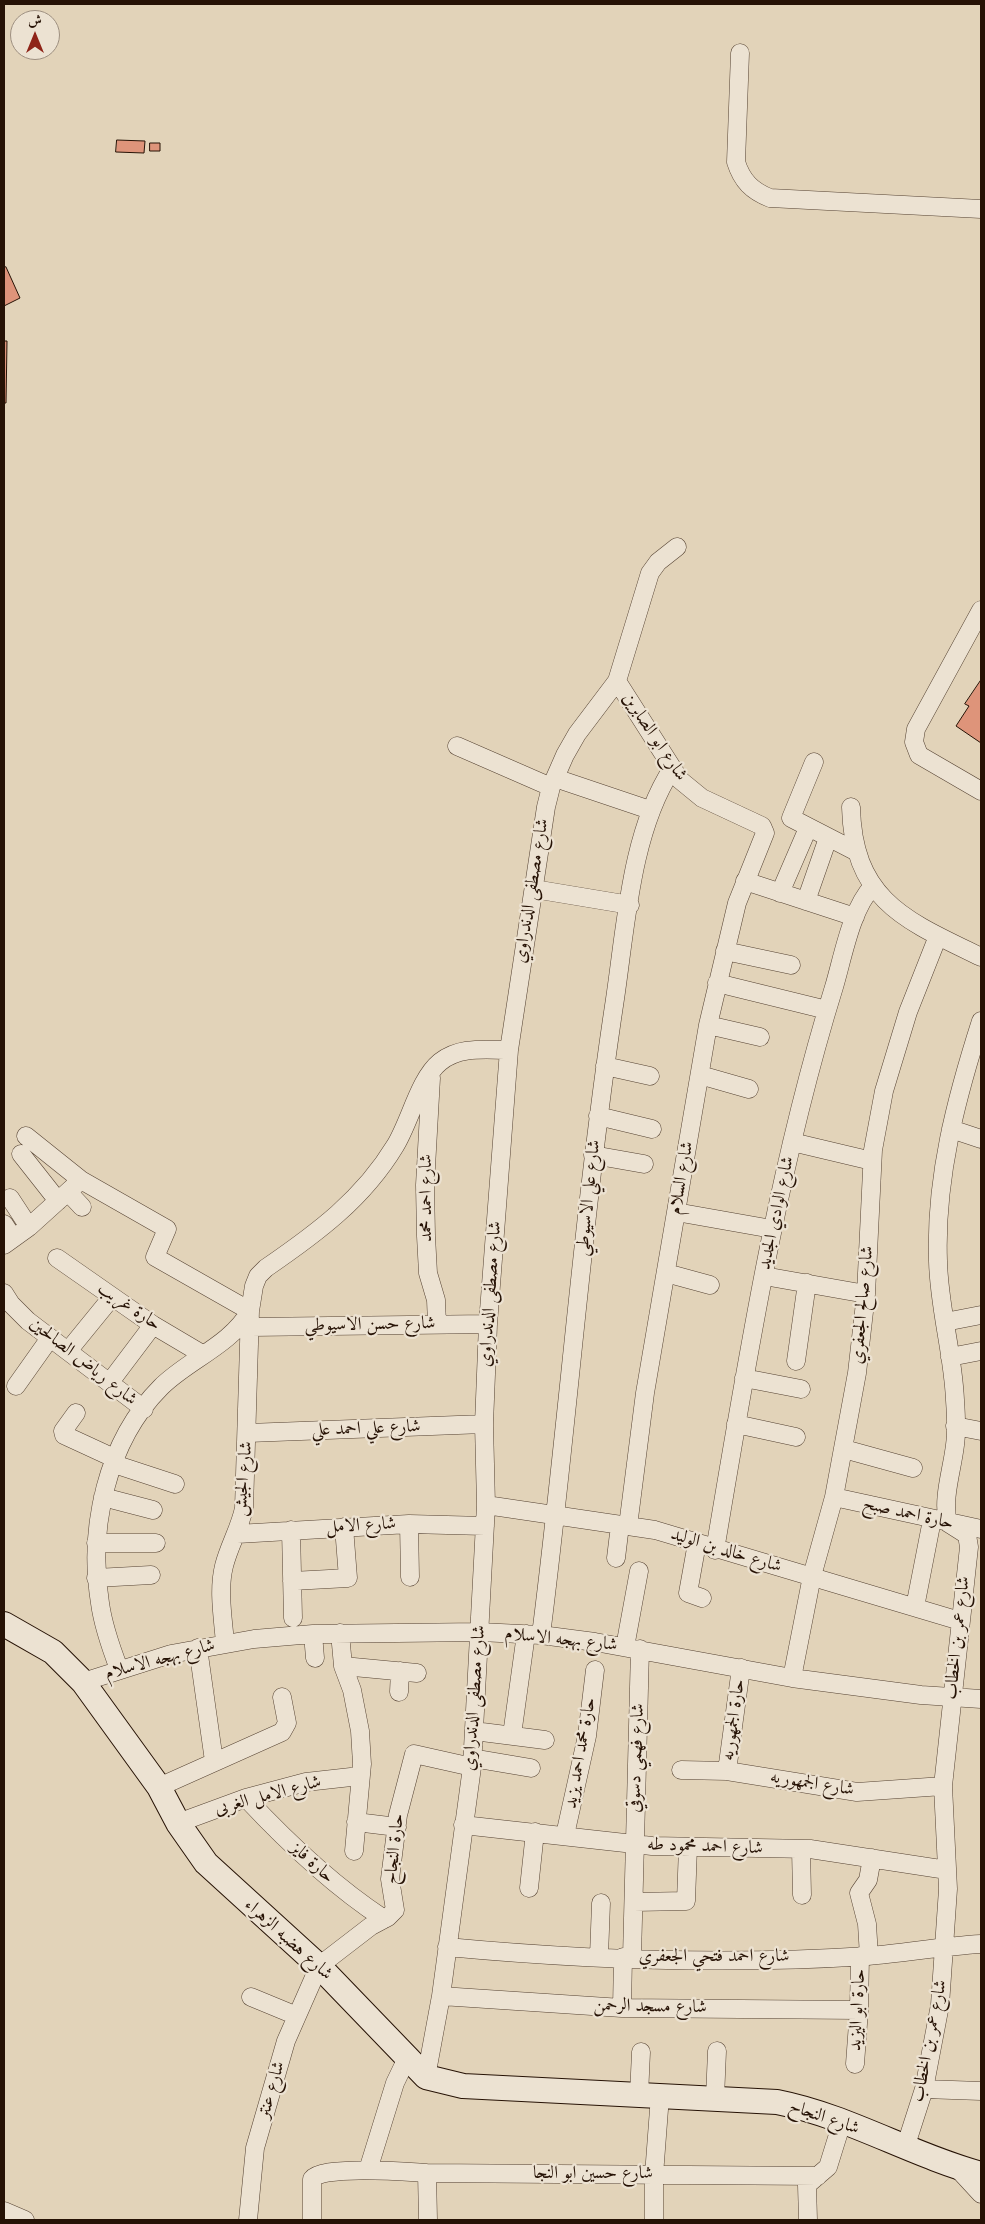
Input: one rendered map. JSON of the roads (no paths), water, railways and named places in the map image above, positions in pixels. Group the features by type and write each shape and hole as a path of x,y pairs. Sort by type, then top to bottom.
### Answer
{"street":[{"path":"740,53 736,162 743,178 755,191 770,198 981,209"},
{"name":"شارع مصطفى الدندراوي","path":"426,2077 441,1996 472,1762 486,1504 484,1424 488,1324 509,1050 534,889 553,782 577,734 617,681 650,573 677,547"},
{"path":"981,610 916,729 914,742 919,754 981,792"},
{"name":"شارع ابو الصابرين","path":"617,681 672,769 685,785 702,798 762,826 764,836"},
{"path":"457,746 553,782 650,810"},
{"path":"814,762 791,814 794,821 857,852"},
{"name":"شارع علي الاسيوطي","path":"512,1735 534,1635 556,1515 593,1155 630,904 645,824 650,810 672,769"},
{"path":"851,807 853,834 857,852 872,886 902,916 981,957"},
{"path":"780,893 808,828"},
{"name":"شارع السلام","path":"616,1558 624,1525 708,1025 725,951 745,881 764,836"},
{"path":"806,902 828,838"},
{"path":"745,881 855,917"},
{"name":"شارع الوادي الجديد","path":"714,1550 772,1229 792,1142 827,1010 855,917 862,899 872,886"},
{"path":"534,889 630,904"},
{"name":"شارع صالح الجعفري","path":"792,1678 812,1576 834,1497 857,1373 866,1294 872,1162 884,1090 908,1012 938,936"},
{"path":"725,951 792,965"},
{"path":"717,983 827,1010"},
{"path":"915,1607 945,1504 955,1443 955,1400 938,1260 938,1224 944,1160 962,1080 981,1021"},
{"path":"708,1025 760,1037"},
{"path":"432,1070 450,1056 461,1052 509,1050"},
{"path":"605,1066 650,1076"},
{"name":"شارع الجيش","path":"225,1643 222,1582 228,1552 237,1534 244,1508 251,1319 258,1276 266,1268 326,1226 352,1202 375,1175 395,1145 432,1070"},
{"name":"شارع احمد محمد","path":"432,1070 425,1185 426,1236 428,1273 436,1300 437,1324"},
{"path":"700,1075 749,1089"},
{"path":"598,1116 652,1128"},
{"path":"951,1129 981,1139"},
{"path":"26,1136 81,1180 167,1229 155,1258 251,1319 202,1354 160,1388 144,1409 115,1461 103,1497 96,1543 96,1578 104,1620 119,1669"},
{"path":"792,1142 872,1162"},
{"path":"21,1154 63,1196 82,1206"},
{"path":"593,1155 644,1164"},
{"path":"7,1236 29,1227 81,1180"},
{"path":"10,1198 29,1227"},
{"path":"676,1212 772,1229"},
{"name":"حارة غريب","path":"57,1258 153,1325 202,1354"},
{"path":"666,1273 710,1285"},
{"path":"764,1276 866,1294"},
{"path":"796,1361 807,1283"},
{"name":"شارع رياض الصالحين","path":"4,1293 11,1304 28,1321 144,1409"},
{"path":"68,1352 112,1297"},
{"path":"945,1322 981,1315"},
{"name":"شارع حسن الاسيوطي","path":"251,1319 488,1324"},
{"path":"110,1382 153,1325"},
{"path":"16,1386 50,1338"},
{"path":"950,1357 981,1351"},
{"path":"744,1378 801,1389"},
{"path":"76,1413 62,1433 115,1461 175,1484"},
{"name":"شارع علي احمد علي","path":"248,1433 484,1424"},
{"path":"736,1424 796,1437"},
{"path":"955,1426 981,1431"},
{"path":"844,1448 913,1468"},
{"path":"103,1497 153,1510"},
{"name":"حارة احمد صبح","path":"834,1497 940,1522 981,1529"},
{"name":"شارع خالد بن الوليد","path":"486,1504 654,1530 714,1550 812,1576 960,1621"},
{"name":"شارع عمر بن الخطاب","path":"905,2148 924,2088 940,2005 945,1946 947,1870 943,1786 969,1540 967,1536 940,1522"},
{"path":"409,1524 410,1577"},
{"name":"شارع الامل","path":"237,1534 409,1524 484,1526"},
{"path":"292,1581 348,1578 344,1527"},
{"path":"291,1530 294,1618"},
{"path":"96,1543 156,1543"},
{"path":"697,1543 688,1593 702,1598"},
{"name":"شارع فهمي دسوقي","path":"622,2008 634,1902 633,1648 639,1571"},
{"path":"96,1578 151,1576"},
{"name":"شارع هضبه الزهراء","path":"4,1624 53,1652 83,1682 159,1787 178,1823 206,1863 320,1966 426,2077"},
{"name":"شارع بهجه الاسلام","path":"83,1682 119,1669 198,1648 225,1643 313,1634 480,1632 534,1635 633,1648 792,1678 981,1699"},
{"path":"340,1633 344,1666 352,1690 360,1731 362,1764 354,1851"},
{"path":"313,1634 314,1658"},
{"path":"198,1648 214,1762"},
{"path":"344,1666 409,1672 399,1692"},
{"name":"حارة الجمهوريه","path":"726,1771 741,1668"},
{"name":"حارة محمد احمد يزيد","path":"565,1836 587,1736 595,1670"},
{"path":"159,1787 282,1732 287,1724 282,1697"},
{"path":"474,1730 545,1740"},
{"name":"حارة النجاح","path":"384,1919 395,1910 390,1887 397,1827 401,1800 414,1754 472,1762"},
{"path":"472,1762 531,1768"},
{"name":"شارع الجمهوريه","path":"681,1770 726,1771 857,1792 943,1786"},
{"name":"شارع الامل الغربى","path":"178,1823 246,1798 306,1782 360,1776"},
{"name":"حارة فايز","path":"246,1798 278,1832 346,1894 384,1919"},
{"path":"356,1822 397,1827"},
{"name":"شارع احمد محمود طه","path":"463,1825 635,1845 801,1849 848,1853 947,1870"},
{"path":"529,1888 535,1832"},
{"path":"634,1902 686,1901 688,1847"},
{"path":"801,1849 802,1895"},
{"name":"حارة ابو اليزيد","path":"855,2064 867,1924 859,1893 868,1880 872,1858"},
{"path":"599,1956 601,1903"},
{"path":"320,1966 371,1926 384,1919"},
{"name":"شارع احمد فتحي الجعفري","path":"447,1947 534,1955 708,1960 865,1956 945,1946 981,1944"},
{"name":"شارع عنتر","path":"248,2220 255,2148 286,2041 320,1966"},
{"name":"شارع مسجد الرحمن","path":"441,1996 622,2008 859,2010"},
{"path":"251,1997 297,2016"},
{"path":"715,2098 717,2051"},
{"path":"641,2052 650,2095 654,2220"},
{"path":"368,2170 395,2083 407,2058"},
{"path":"426,2077 463,2086 650,2095"},
{"path":"924,2088 981,2091"},
{"name":"شارع النجاح","path":"650,2095 776,2102 804,2108 957,2168 981,2174"},
{"path":"813,2218 807,2185 828,2167 842,2122"},
{"path":"957,2168 981,2194"},
{"name":"شارع حسين ابو النجا","path":"312,2220 312,2178 315,2175 368,2170 427,2174 818,2176"},
{"path":"427,2174 428,2220"},
{"path":"4,2211 25,2220"}]}
